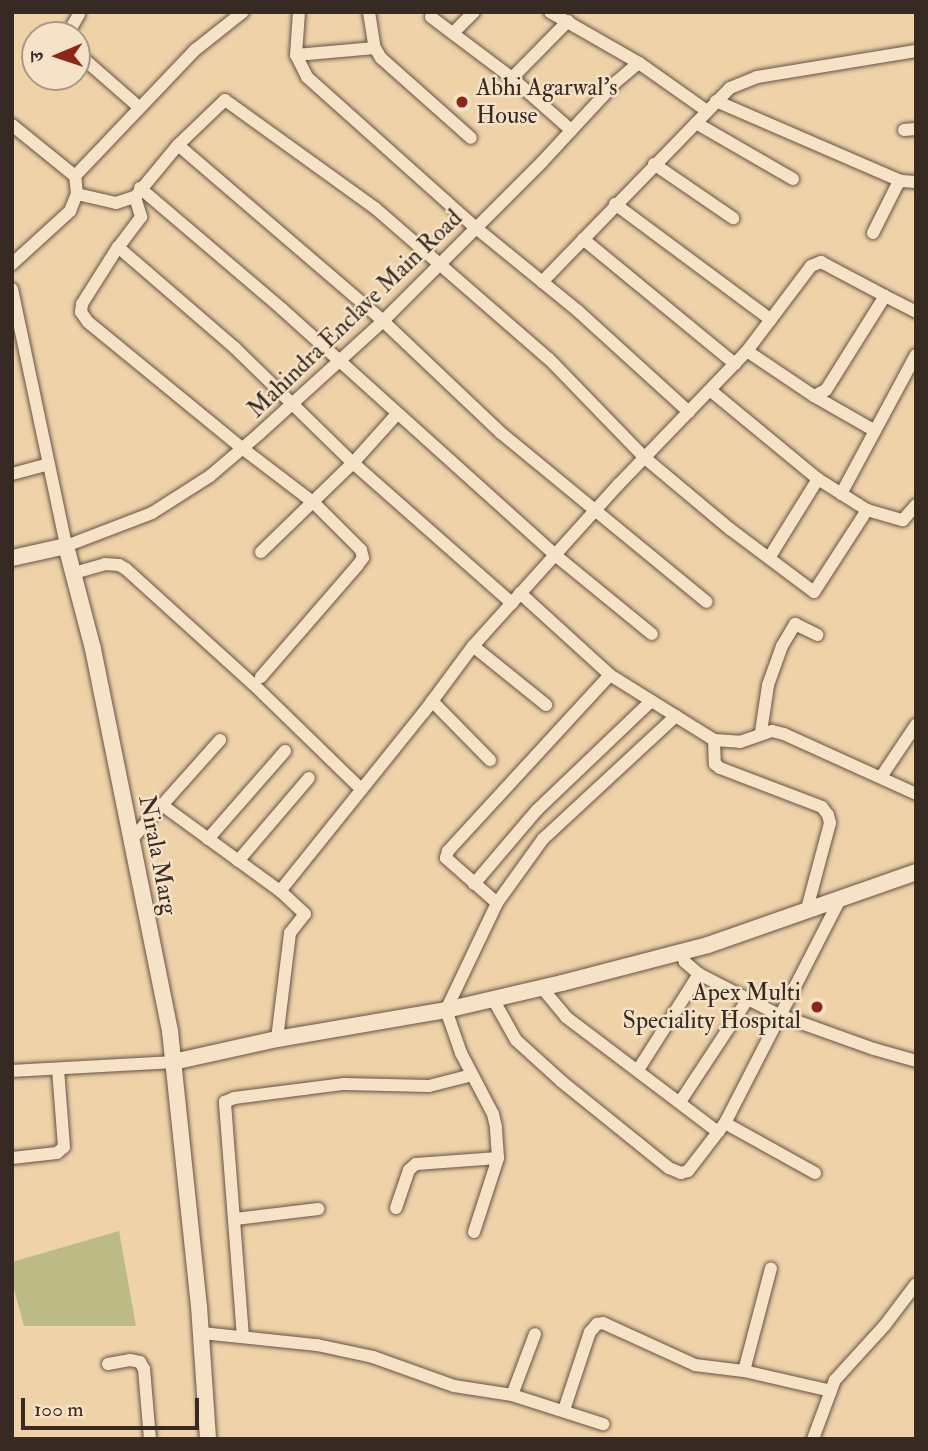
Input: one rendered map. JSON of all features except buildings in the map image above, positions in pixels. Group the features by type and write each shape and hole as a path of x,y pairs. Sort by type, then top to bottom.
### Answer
{"street":[{"path":"75,176 195,50 243,12"},
{"path":"299,12 296,55 307,77 476,228 542,282 689,412"},
{"path":"369,12 375,48 381,58 471,138"},
{"path":"453,33 474,12"},
{"path":"550,12 712,106 901,181 916,182"},
{"path":"431,17 512,78 571,130"},
{"path":"512,78 568,21"},
{"path":"296,55 375,48"},
{"path":"542,282 730,88 757,77 916,51"},
{"name":"Mahindra Enclave Main Road","path":"66,546 152,513 210,476 383,321 615,82 639,63"},
{"path":"91,65 139,107"},
{"path":"77,194 116,203 138,192 178,145 225,100 376,208 549,359 645,458 814,592 867,510"},
{"path":"696,123 793,179"},
{"path":"12,125 75,176 77,194 70,211 12,264"},
{"path":"178,145 383,321 501,433 707,602"},
{"path":"654,164 733,218"},
{"path":"873,233 901,181"},
{"path":"138,192 141,217 118,247 82,304 81,312 242,448 313,502 361,550 363,558 261,677"},
{"path":"138,192 339,361 555,555 652,634"},
{"path":"615,204 771,320"},
{"path":"583,239 735,364"},
{"path":"118,247 235,348 353,463 610,675 714,740 740,742 772,730 916,792"},
{"path":"280,891 473,646 595,510 747,351 811,266 821,262 916,312"},
{"name":"Nirala Marg","path":"12,289 66,546 93,649 173,1062 202,1333 208,1439"},
{"path":"814,396 826,390 885,296"},
{"path":"747,351 814,396 875,431"},
{"path":"841,494 916,355"},
{"path":"710,390 818,479 867,510 903,520 916,505"},
{"path":"261,552 353,463 397,414"},
{"path":"12,474 49,464"},
{"path":"769,558 818,479"},
{"path":"12,558 66,546"},
{"path":"74,573 105,564 119,565 126,569 253,684 360,788"},
{"path":"761,733 768,685 782,646 795,624 818,635"},
{"path":"473,646 546,705"},
{"path":"497,903 446,858 448,851 610,675"},
{"path":"432,701 490,760"},
{"path":"474,884 537,810 651,701"},
{"path":"474,1232 498,1158 493,1114 472,1075 446,1010 497,903 542,839 676,716"},
{"path":"881,777 916,725"},
{"path":"131,840 220,740"},
{"path":"714,740 715,764 720,768 822,807 828,815 830,823 807,909"},
{"path":"208,839 285,751"},
{"path":"237,861 309,778"},
{"path":"162,805 280,891 305,914 290,933 277,1039"},
{"path":"12,1071 173,1062 277,1039 446,1010 681,952 916,872"},
{"path":"494,999 516,1040 561,1081 669,1168 681,1173 688,1171 721,1127 841,897"},
{"path":"681,952 685,962 699,974 779,1015 916,1061"},
{"path":"638,1070 699,974"},
{"path":"542,988 566,1017 680,1102 721,1127 815,1173"},
{"path":"680,1102 748,999"},
{"path":"12,1158 57,1153 64,1147 58,1069"},
{"path":"243,1337 225,1102 234,1098 344,1084 429,1086 472,1075"},
{"path":"396,1208 410,1170 416,1164 498,1158"},
{"path":"235,1219 318,1209"},
{"path":"744,1371 771,1268"},
{"path":"813,1439 835,1380 885,1325 916,1284"},
{"path":"564,1410 590,1332 597,1324 603,1323 695,1366 744,1371 831,1391"},
{"path":"202,1333 317,1345 373,1357 454,1386 512,1395 603,1423"},
{"path":"512,1395 535,1334"},
{"path":"108,1364 130,1360 140,1362 144,1369 150,1439"}],"shaded area":[{"path":"119,1231 136,1326 24,1326 12,1282 12,1262"}],"place":[{"name":"Abhi Agarwal's House","path":"462,102"},
{"name":"Apex Multi Speciality Hospital","path":"817,1007"}]}
